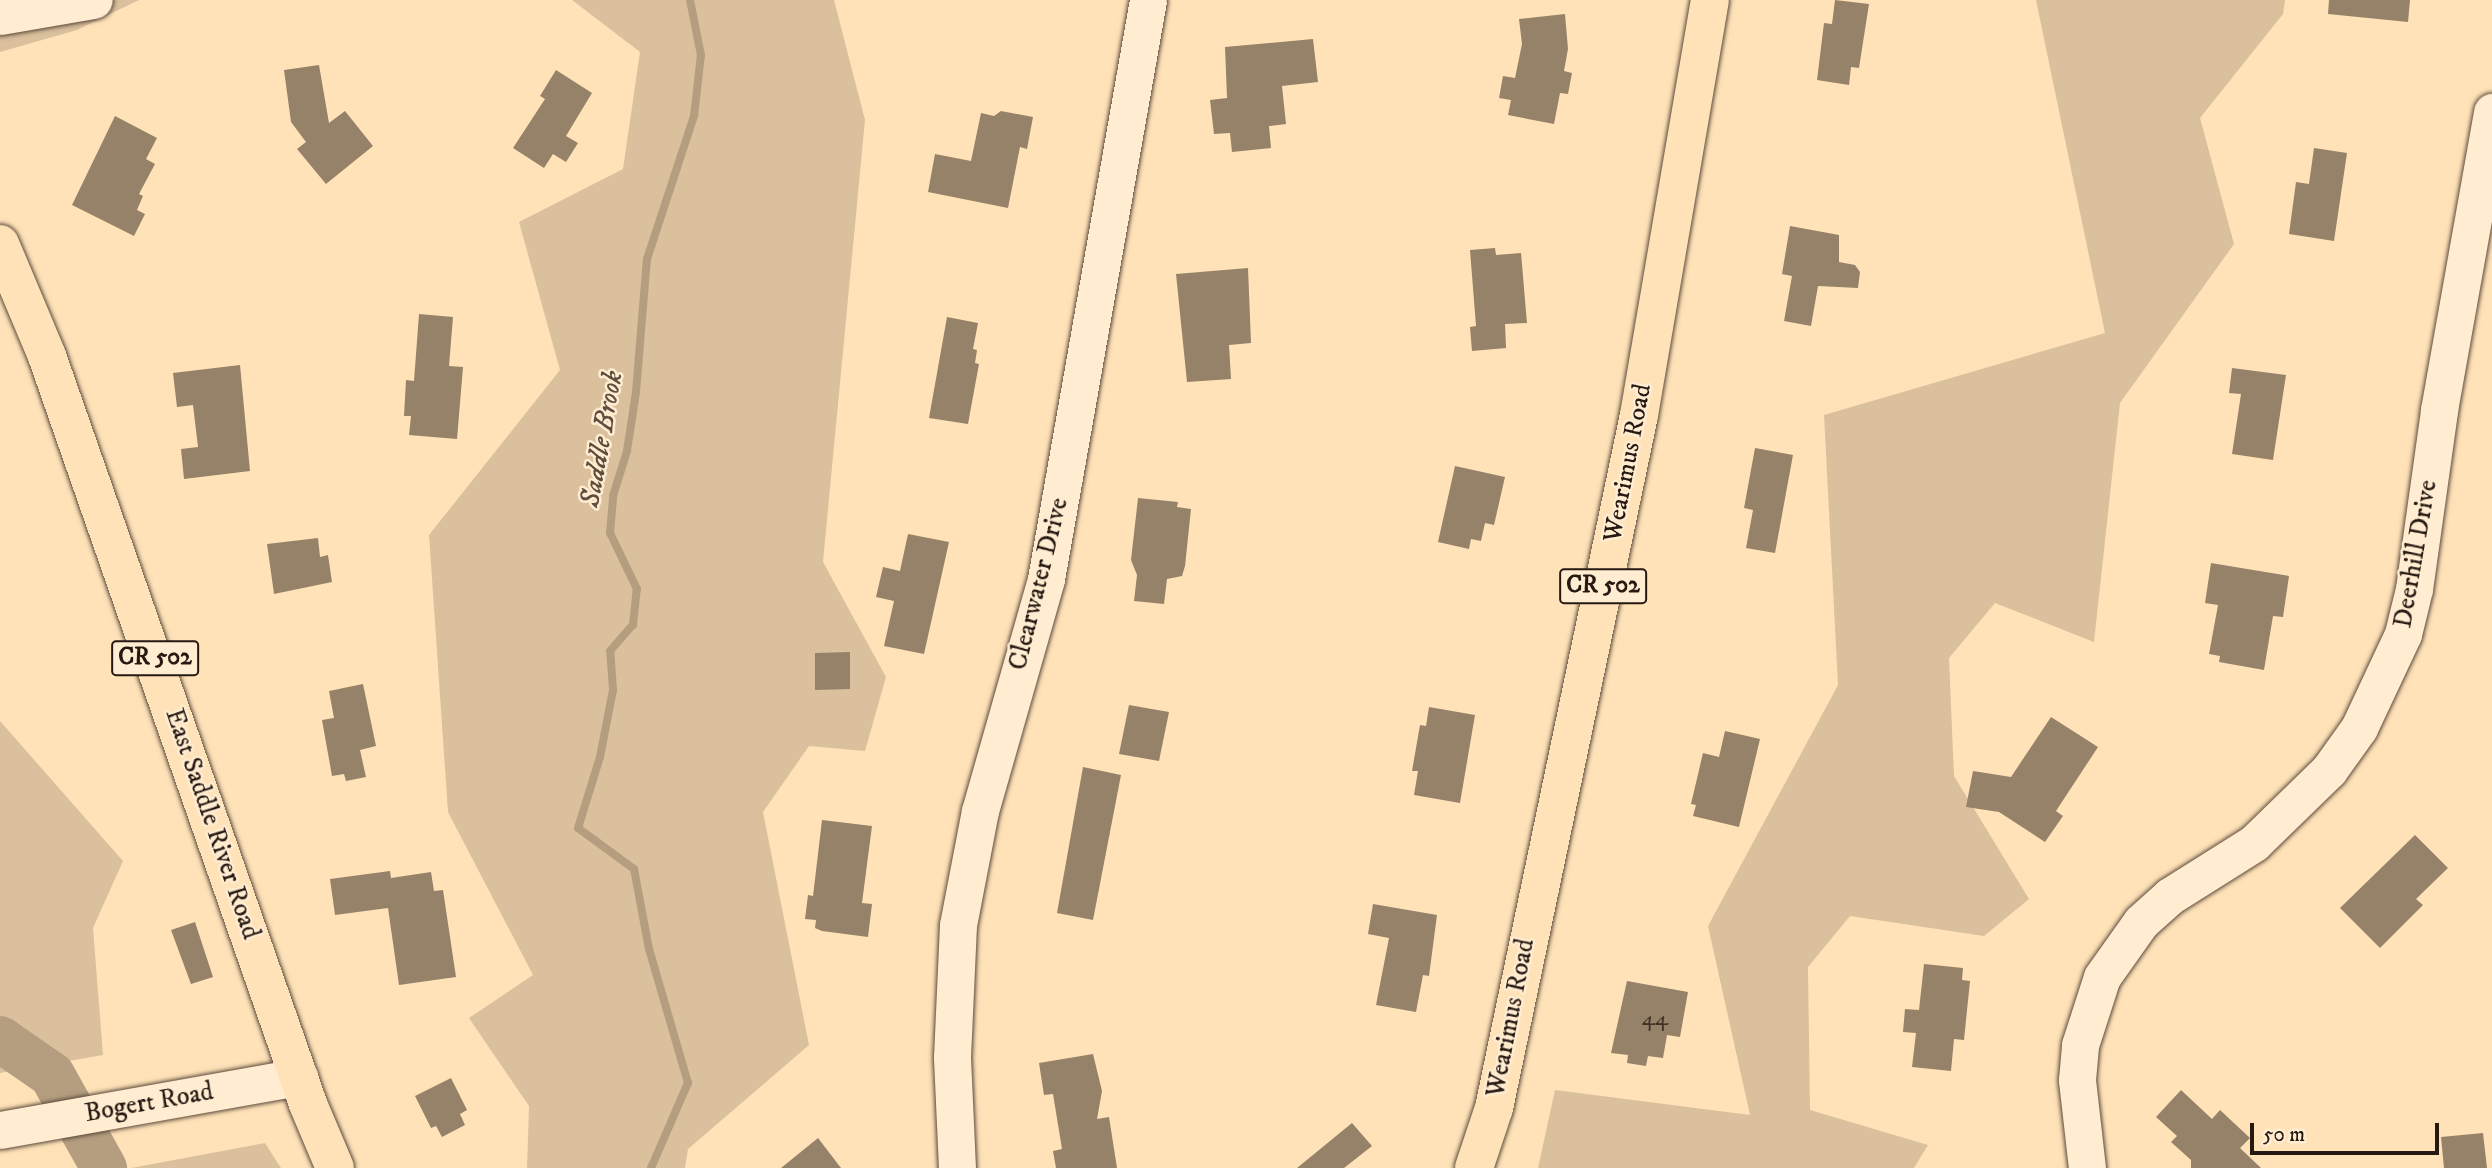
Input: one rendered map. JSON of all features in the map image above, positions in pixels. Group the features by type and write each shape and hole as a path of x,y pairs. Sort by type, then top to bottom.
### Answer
{"main road":[{"name":"Wearimus Road","path":"1474,1168 1494,1108 1639,415 1710,0"},
{"name":"East Saddle River Road","path":"0,244 79,446 299,1077 335,1168"}],"street":[{"path":"0,16 94,0"},
{"name":"Clearwater Drive","path":"957,1168 952,1057 958,925 980,811 1046,579 1149,0"},
{"name":"Deerhill Drive","path":"2087,1168 2077,1080 2080,1045 2102,977 2141,922 2171,896 2254,843 2329,771 2384,682 2403,634 2414,589 2439,410 2492,112"},
{"name":"Bogert Road","path":"0,1130 299,1077"}],"shaded area":[{"path":"0,0 139,0 77,30 0,52"},
{"path":"572,0 834,0 865,120 823,562 886,677 865,751 809,746 763,812 809,1045 688,1149 685,1168 527,1168 529,1106 469,1018 533,975 448,812 429,535 560,370 519,222 623,169 640,52"},
{"path":"2036,0 2285,0 2283,14 2200,118 2234,244 2120,403 2094,642 1995,603 1949,658 1954,776 2029,899 1984,936 1850,916 1808,967 1810,1110 1928,1145 1914,1168 1538,1168 1555,1090 1750,1115 1708,926 1838,685 1824,415 2105,333"},
{"path":"0,721 123,861 93,928 103,1055 0,1073"},
{"path":"265,1143 281,1168 131,1168"}],"building":[{"path":"1835,0 1869,4 1859,68 1851,67 1849,85 1817,80 1824,23 1832,24"},
{"path":"2329,0 2410,0 2408,22 2328,14"},
{"path":"1565,14 1568,49 1564,71 1572,73 1568,94 1560,93 1554,124 1508,115 1511,100 1499,98 1503,76 1515,78 1522,44 1519,19"},
{"path":"1313,39 1318,82 1282,86 1286,124 1269,126 1271,148 1232,152 1230,133 1214,134 1210,100 1227,98 1225,47"},
{"path":"319,65 329,123 345,111 373,146 326,184 297,149 306,142 291,122 284,70"},
{"path":"556,70 592,93 566,136 578,143 566,162 553,154 544,168 513,148 545,99 540,96"},
{"path":"1001,111 1033,117 1027,149 1020,147 1008,208 928,192 935,154 971,161 981,113 994,116"},
{"path":"115,116 157,138 146,159 155,164 139,194 143,196 137,210 145,214 134,236 72,205"},
{"path":"2314,148 2347,153 2334,241 2289,234 2296,182 2309,184"},
{"path":"1790,226 1839,235 1839,262 1855,265 1860,272 1858,288 1818,286 1811,326 1784,321 1792,276 1782,274"},
{"path":"1495,248 1496,255 1521,253 1527,323 1505,324 1506,348 1472,351 1470,327 1476,326 1470,250"},
{"path":"1248,268 1251,343 1229,345 1231,379 1187,382 1176,274"},
{"path":"419,314 453,317 449,366 463,367 457,439 409,435 411,416 404,416 406,380 414,381"},
{"path":"947,317 978,323 973,349 977,350 975,363 979,364 968,424 929,418"},
{"path":"240,365 250,471 184,479 181,449 198,447 193,405 177,407 173,373"},
{"path":"2232,368 2286,375 2273,460 2232,454 2241,394 2229,393"},
{"path":"1755,448 1793,455 1775,553 1746,548 1753,510 1744,508"},
{"path":"1455,466 1505,477 1494,525 1485,523 1481,541 1471,539 1469,549 1438,542"},
{"path":"1138,498 1178,502 1177,507 1191,509 1185,566 1182,576 1167,579 1164,604 1134,601 1137,575 1131,560"},
{"path":"908,534 949,542 924,654 884,646 894,601 876,597 883,567 900,571"},
{"path":"318,538 320,557 328,555 332,582 274,594 267,544"},
{"path":"2211,563 2289,576 2283,617 2273,616 2264,670 2219,662 2220,656 2209,654 2218,605 2205,603"},
{"path":"850,652 850,689 815,690 815,653"},
{"path":"363,684 376,746 360,750 366,777 346,781 344,774 332,776 322,720 334,718 329,691"},
{"path":"1129,705 1169,712 1159,761 1119,754"},
{"path":"1429,707 1475,715 1460,803 1414,795 1418,771 1412,771 1420,725 1426,726"},
{"path":"2051,717 2098,747 2056,811 2063,816 2045,842 1999,812 1966,807 1973,771 2011,777"},
{"path":"1725,731 1760,739 1739,827 1693,816 1696,805 1691,804 1703,753 1719,757"},
{"path":"1083,767 1121,775 1093,920 1057,913"},
{"path":"822,820 872,826 862,903 872,904 868,937 822,931 815,928 816,920 805,919 808,895 813,896"},
{"path":"2415,835 2448,868 2416,899 2423,905 2380,948 2340,908"},
{"path":"390,871 391,878 431,872 434,891 443,890 456,977 399,985 388,908 335,915 330,879"},
{"path":"1373,904 1437,915 1429,976 1423,975 1416,1012 1376,1005 1389,938 1368,934"},
{"path":"195,922 213,977 191,984 171,930"},
{"path":"1924,964 1963,968 1962,980 1970,981 1964,1040 1954,1039 1951,1071 1912,1067 1916,1033 1903,1032 1905,1009 1919,1010"},
{"path":"1627,981 1688,992 1680,1037 1667,1035 1663,1058 1648,1056 1646,1066 1627,1063 1628,1055 1611,1053"},
{"path":"1093,1054 1102,1091 1097,1119 1109,1117 1117,1168 1056,1168 1053,1151 1062,1149 1053,1094 1044,1095 1039,1063"},
{"path":"451,1078 467,1110 460,1114 465,1125 442,1137 436,1126 431,1128 415,1096"},
{"path":"2181,1090 2212,1119 2220,1110 2250,1138 2240,1148 2261,1168 2191,1168 2191,1160 2171,1142 2177,1136 2156,1117"},
{"path":"1352,1123 1372,1146 1344,1168 1297,1168"},
{"path":"2483,1133 2487,1168 2444,1168 2441,1137"},
{"path":"818,1138 841,1168 781,1168"}],"waterway":[{"name":"Saddle Brook","path":"651,1168 688,1083 649,949 634,869 578,828 600,757 613,690 610,651 633,625 637,589 610,533 613,496 627,451 636,392 647,259 694,116 701,55 690,0"},
{"path":"0,1039 52,1075 104,1168"}]}
